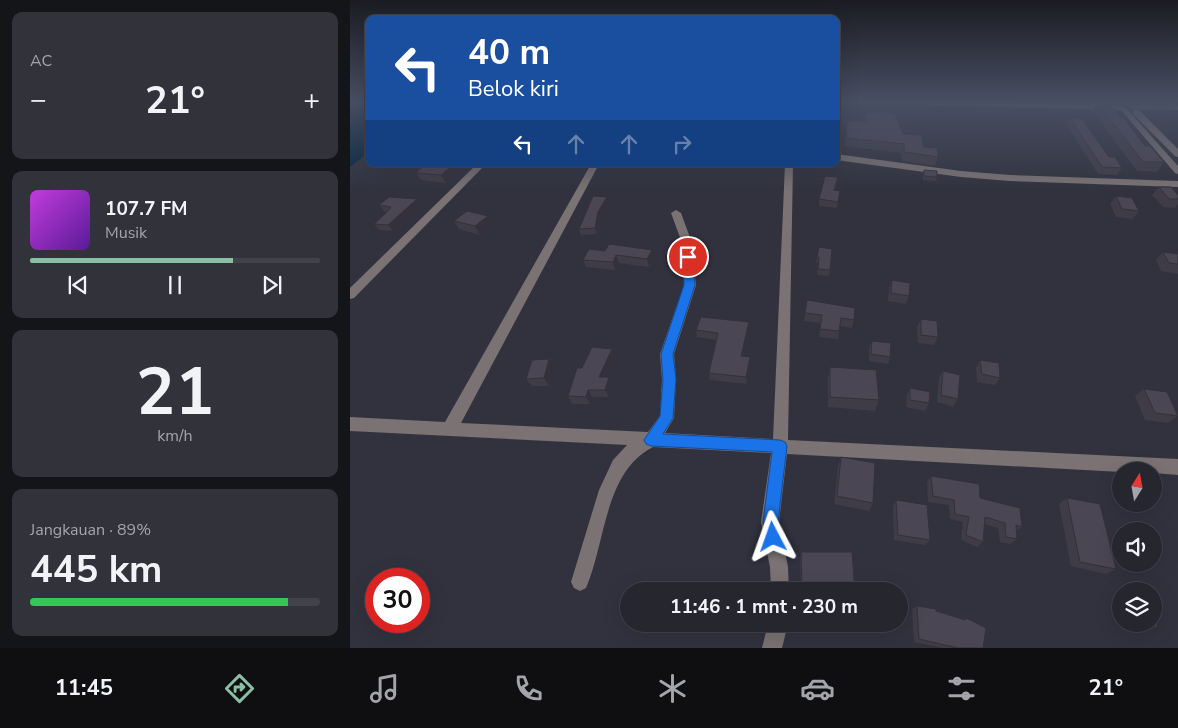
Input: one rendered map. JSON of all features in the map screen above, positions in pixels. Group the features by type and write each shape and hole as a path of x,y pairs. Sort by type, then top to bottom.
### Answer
{"street":[{"path":"1141,131 1178,171"},
{"path":"1156,131 1178,154"},
{"path":"840,158 962,174 1010,178 1178,184"},
{"path":"350,295 479,167"},
{"path":"449,430 593,167"},
{"path":"780,582 779,567 770,522 780,446 789,167"},
{"path":"580,582 607,490 619,465 635,448 651,440 667,418 669,379 667,354 690,285 687,243 676,213"},
{"path":"350,424 1178,468"},
{"path":"772,648 776,632"}],"water":[{"path":"350,131 365,131 365,155 350,167"}],"building":[{"path":"846,131 902,131 903,134 921,135 924,147 937,148 938,157 904,152 904,144 846,138"},
{"path":"1079,131 1091,131 1109,157 1115,157 1122,168 1102,167"},
{"path":"1119,131 1134,131 1145,146 1150,146 1164,162 1143,162"},
{"path":"423,167 450,167 441,175 416,173"},
{"path":"924,170 937,171 937,177 924,176"},
{"path":"825,176 838,177 834,190 840,191 838,202 819,199"},
{"path":"1159,187 1171,187 1178,195 1178,199 1169,199"},
{"path":"593,196 607,197 598,212 595,228 579,229"},
{"path":"1116,196 1132,198 1139,211 1122,209"},
{"path":"389,197 417,199 388,225 374,224 390,209 391,207 379,205"},
{"path":"467,211 488,216 475,226 454,221"},
{"path":"609,244 652,250 647,259 616,255 613,262 583,260 589,249 605,251"},
{"path":"819,247 832,249 830,270 818,269 819,257 817,257"},
{"path":"1163,252 1178,254 1178,264 1169,263"},
{"path":"892,280 910,283 909,296 891,293"},
{"path":"807,300 855,308 854,320 841,318 839,331 820,329 822,315 805,313"},
{"path":"701,317 749,322 741,356 750,357 746,377 709,373 718,333 696,330"},
{"path":"921,319 937,321 938,337 921,335"},
{"path":"872,341 891,343 890,357 871,354"},
{"path":"592,347 612,349 599,377 609,377 605,390 588,390 586,397 568,396 577,368 582,368"},
{"path":"549,359 544,378 526,379 532,360"},
{"path":"980,360 999,363 1000,378 982,374"},
{"path":"830,367 876,370 879,400 830,397"},
{"path":"943,371 960,375 958,399 941,395"},
{"path":"910,388 930,392 929,403 910,400"},
{"path":"1144,389 1167,392 1178,416 1155,413"},
{"path":"841,457 875,463 873,503 837,496"},
{"path":"931,476 979,484 980,498 1020,508 1022,527 1016,525 1017,539 1006,537 1005,523 985,517 983,542 966,535 969,517 955,514 954,500 933,496"},
{"path":"1067,498 1100,504 1112,553 1112,568 1080,562"},
{"path":"896,500 927,505 930,540 898,535"},
{"path":"801,552 852,552 854,582 802,582"},
{"path":"917,606 936,609 936,611 965,620 966,618 986,628 983,648 958,648 919,639"}],"route":[{"path":"688,257 690,285 667,354 669,379 667,418 651,440 780,446 770,522 773,537"}]}
